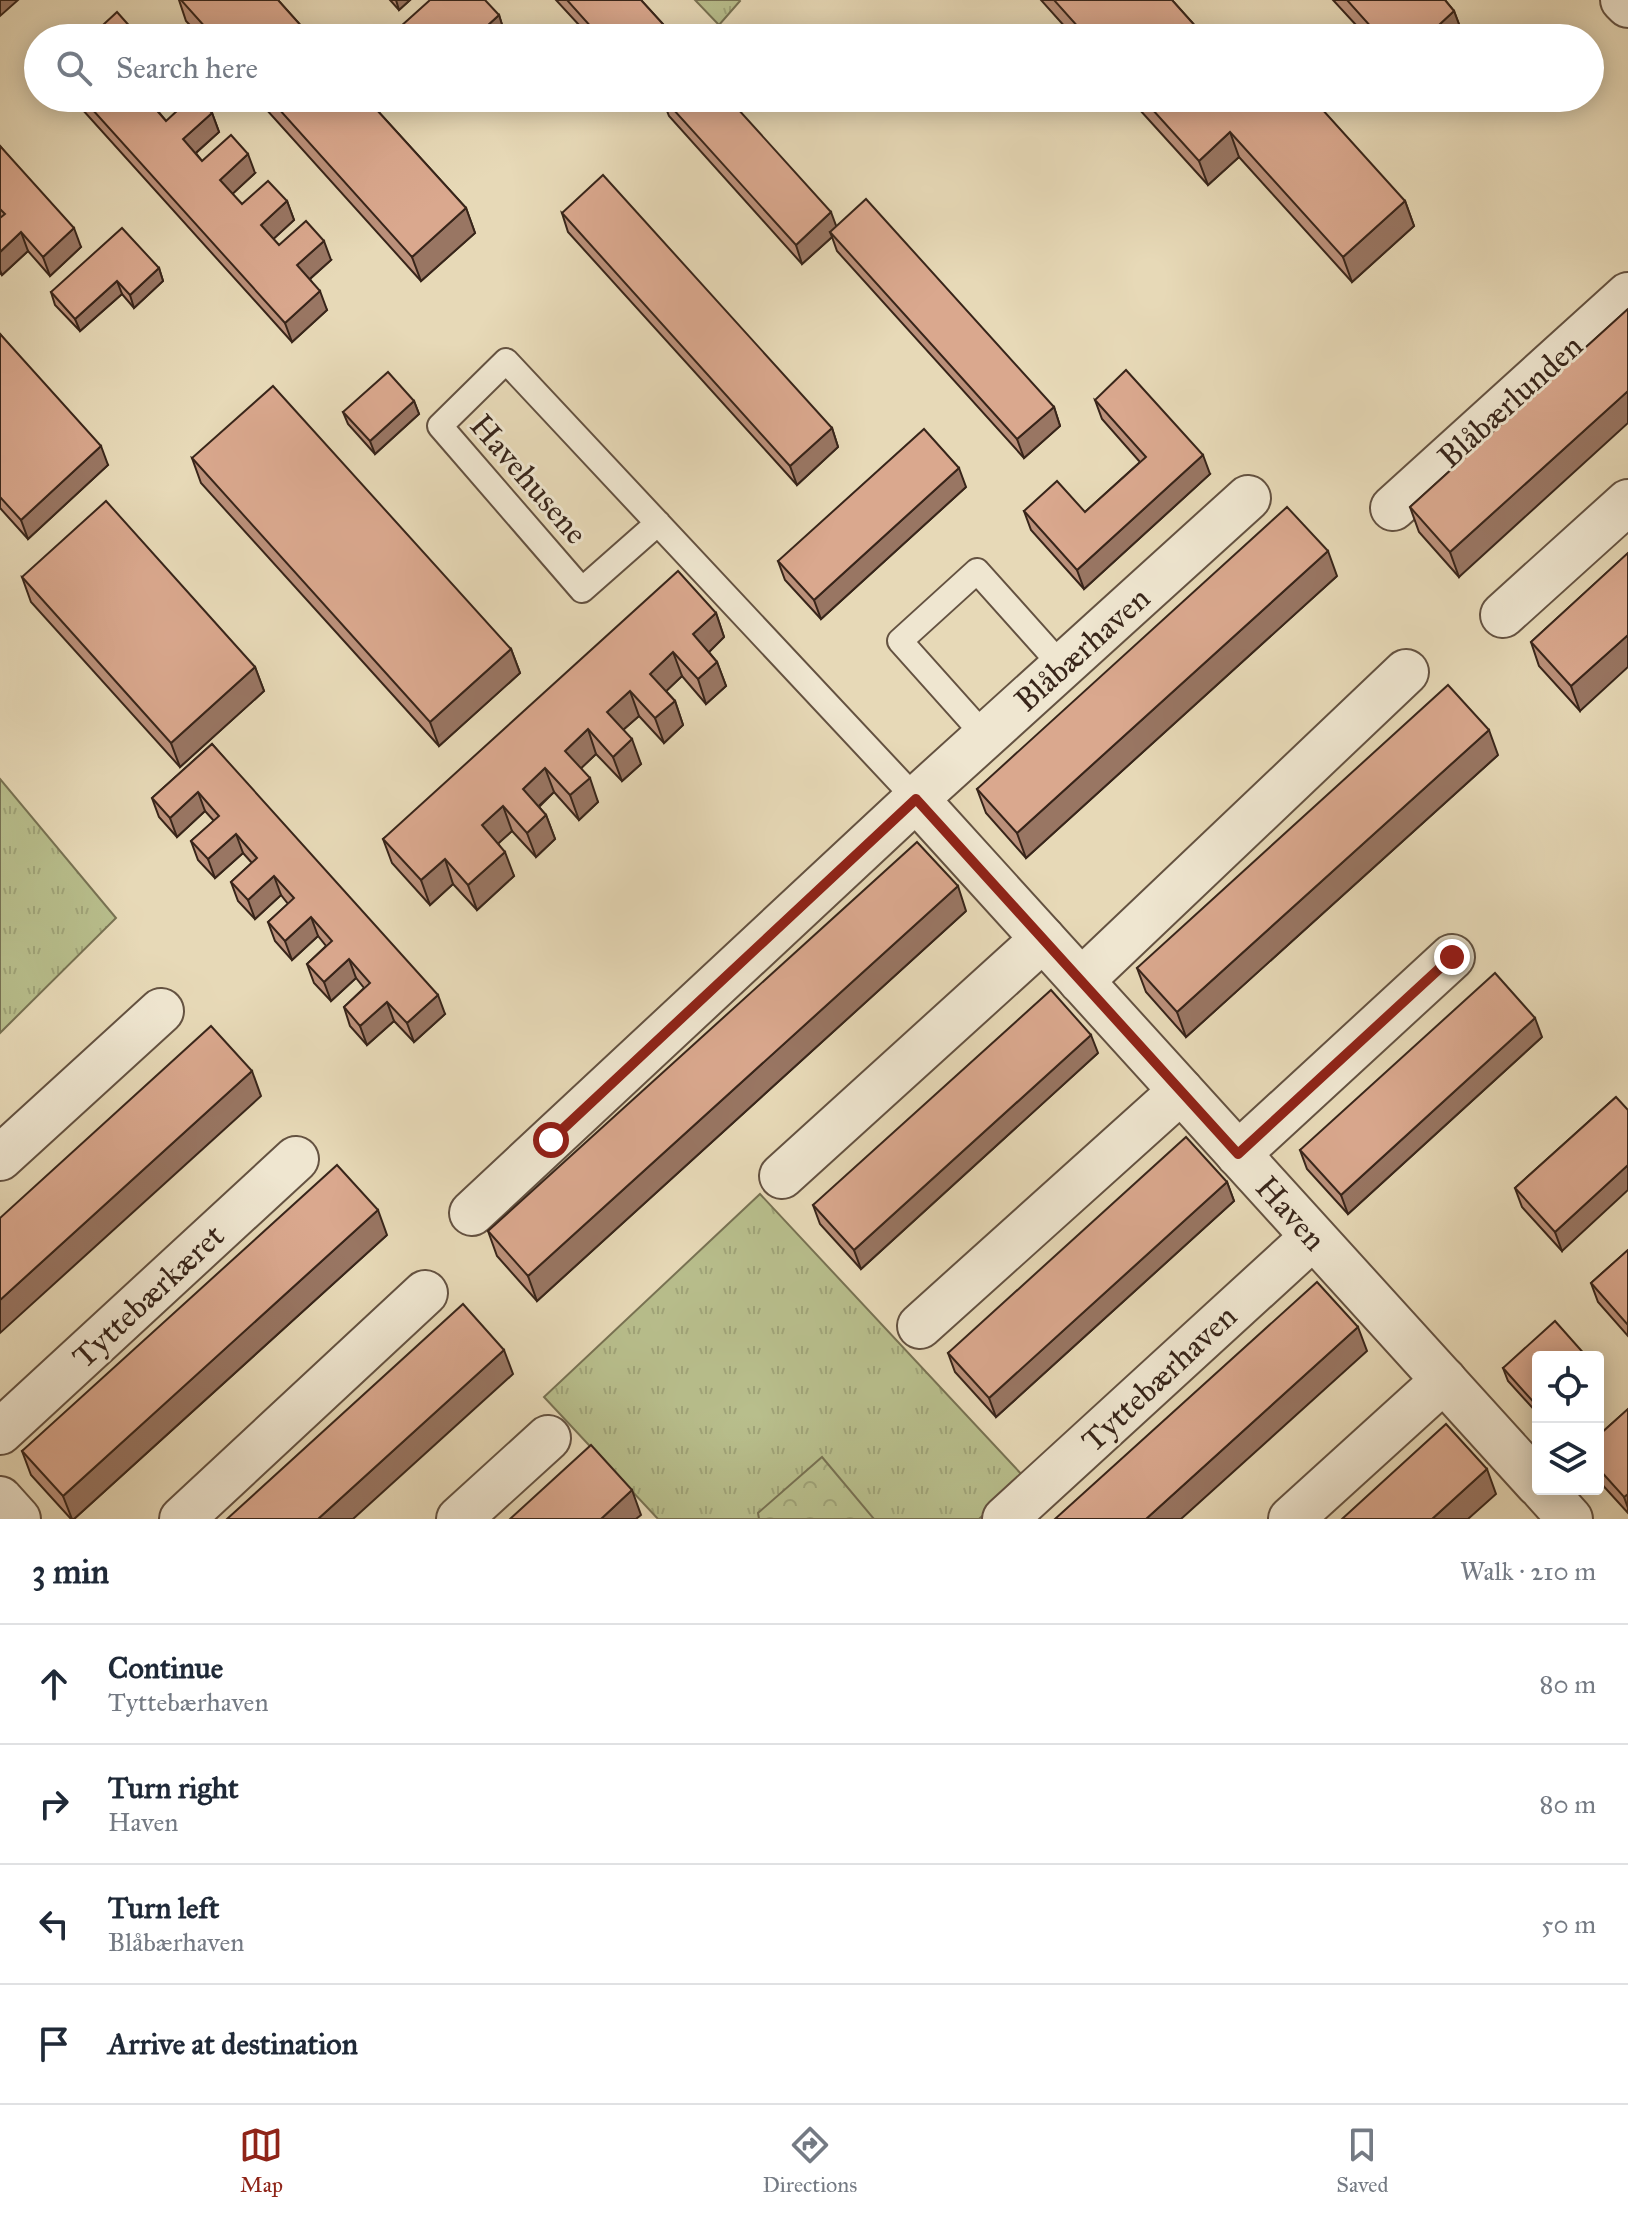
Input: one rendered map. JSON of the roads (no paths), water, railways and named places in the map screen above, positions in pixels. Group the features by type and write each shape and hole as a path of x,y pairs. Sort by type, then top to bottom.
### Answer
{"street":[{"path":"1623,0 1628,5"},
{"name":"Blåbærlunden","path":"1393,508 1628,295"},
{"name":"Blåbærhaven","path":"916,799 1248,498"},
{"path":"1503,615 1628,502"},
{"path":"1081,981 1406,672"},
{"path":"472,1213 916,799"},
{"name":"Haven","path":"916,799 1532,1477"},
{"path":"782,1176 1043,939"},
{"path":"1238,1154 1452,957"},
{"path":"0,1158 161,1011"},
{"path":"920,1326 1181,1091"},
{"name":"Tyttebærkæret","path":"0,1432 296,1159"},
{"name":"Tyttebærhaven","path":"1005,1519 1313,1237"},
{"path":"182,1519 425,1293"},
{"path":"1291,1519 1444,1380"},
{"path":"459,1519 548,1438"},
{"path":"1548,1495 1570,1519"}],"lane":[{"name":"Havehusene","path":"658,523 582,590 440,426 506,361 658,523 916,799"},
{"path":"985,736 900,641 977,571 1062,666"}]}
